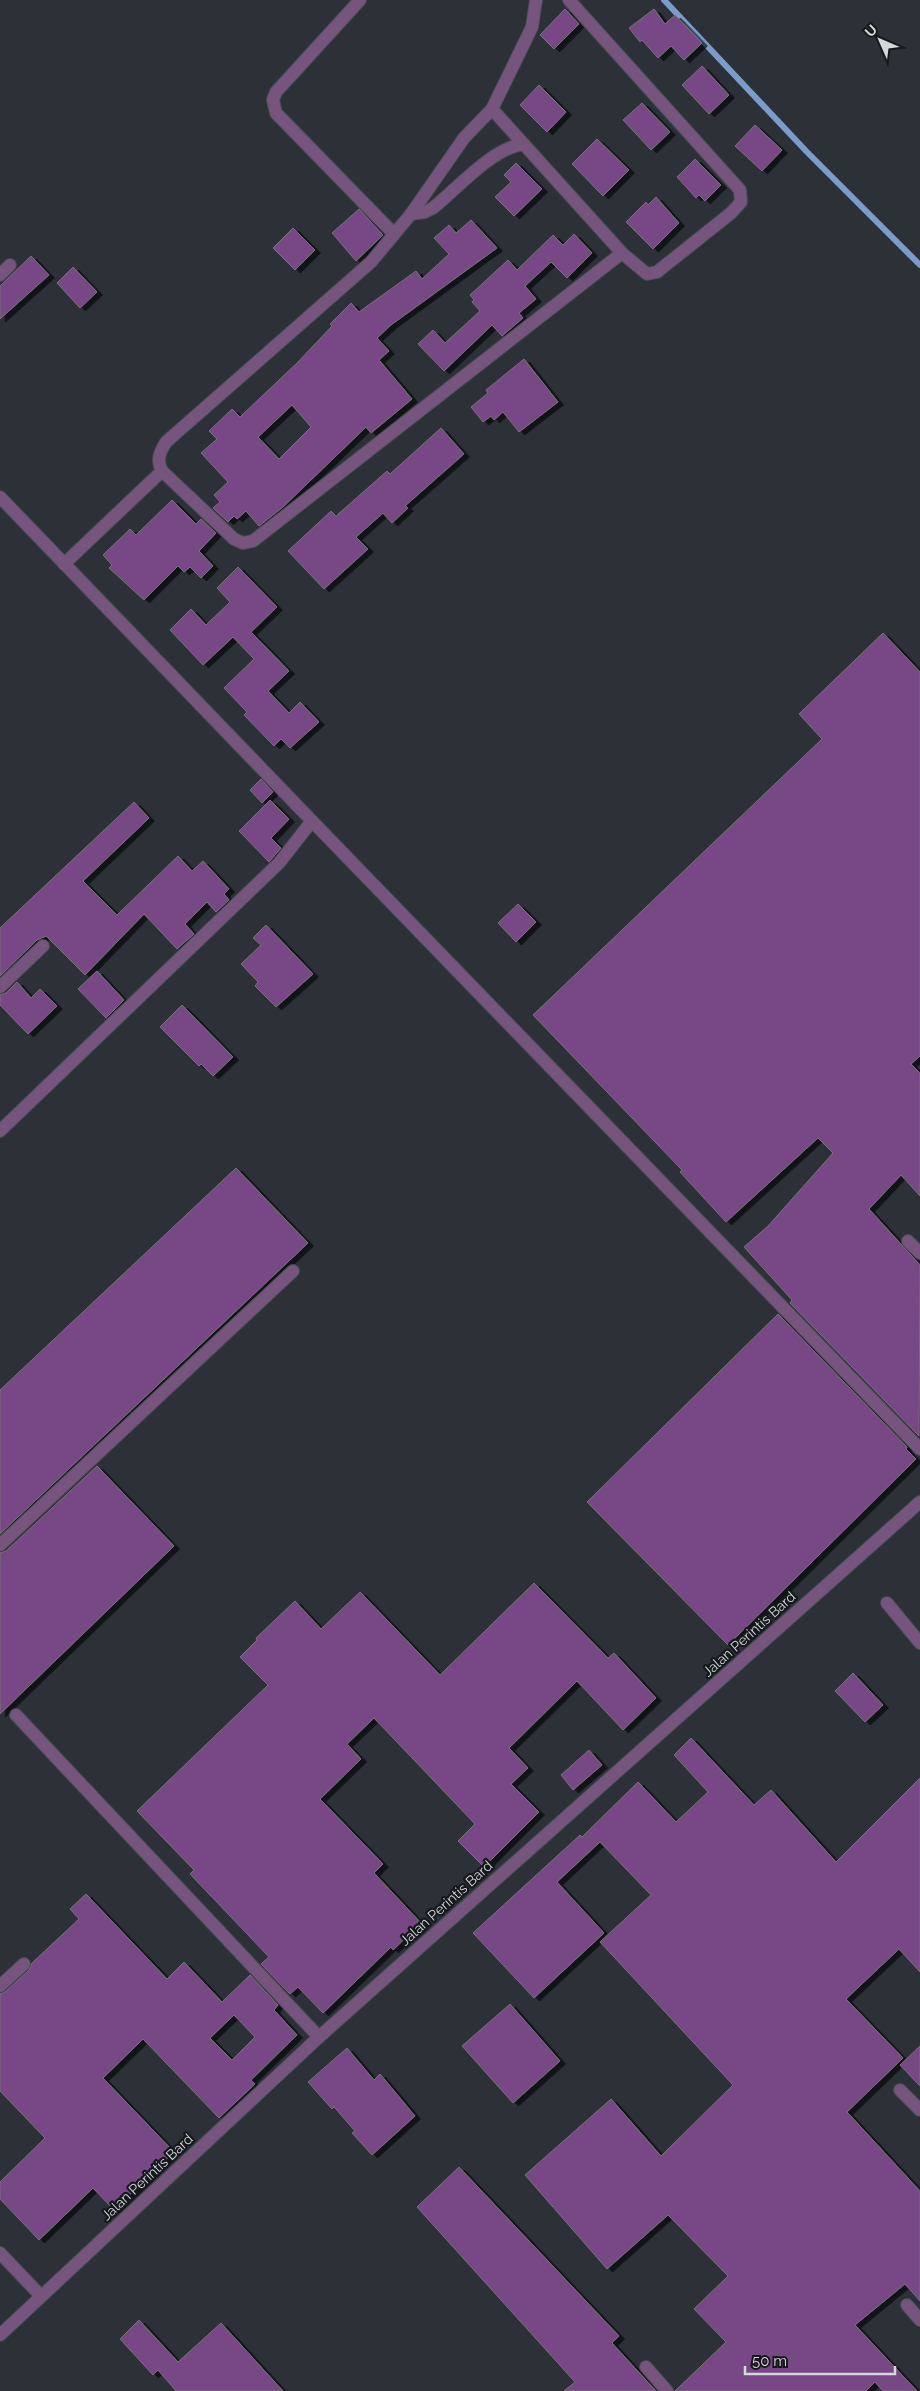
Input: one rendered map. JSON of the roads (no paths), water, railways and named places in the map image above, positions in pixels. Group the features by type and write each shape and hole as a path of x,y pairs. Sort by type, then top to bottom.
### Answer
{"street":[{"path":"360,0 276,92 273,107 276,113 394,234"},
{"path":"536,0 532,27 492,108 464,138 411,214 371,262 329,301 166,442 159,454 158,464 162,471 234,539 243,543 253,540 622,253"},
{"path":"492,108 622,253 647,274 657,272 731,213 741,202 740,190 585,15 569,0"},
{"path":"411,214 425,212 433,208 498,155 511,146 523,144"},
{"path":"0,275 10,265"},
{"path":"64,564 162,471"},
{"path":"0,497 920,1449"},
{"path":"2,1126 279,863 312,822"},
{"path":"0,987 43,946"},
{"path":"908,1241 920,1254"},
{"path":"0,1545 293,1271"},
{"name":"Jalan Perintis Bard","path":"0,2335 319,2036 920,1502"},
{"path":"887,1603 920,1642"},
{"path":"16,1715 319,2036"},
{"path":"0,1986 24,1964"},
{"path":"900,2090 920,2110"},
{"path":"0,2253 41,2296"},
{"path":"907,2305 920,2320"},
{"path":"646,2367 667,2391"}],"waterway":[{"path":"664,0 807,152 920,265"}]}
